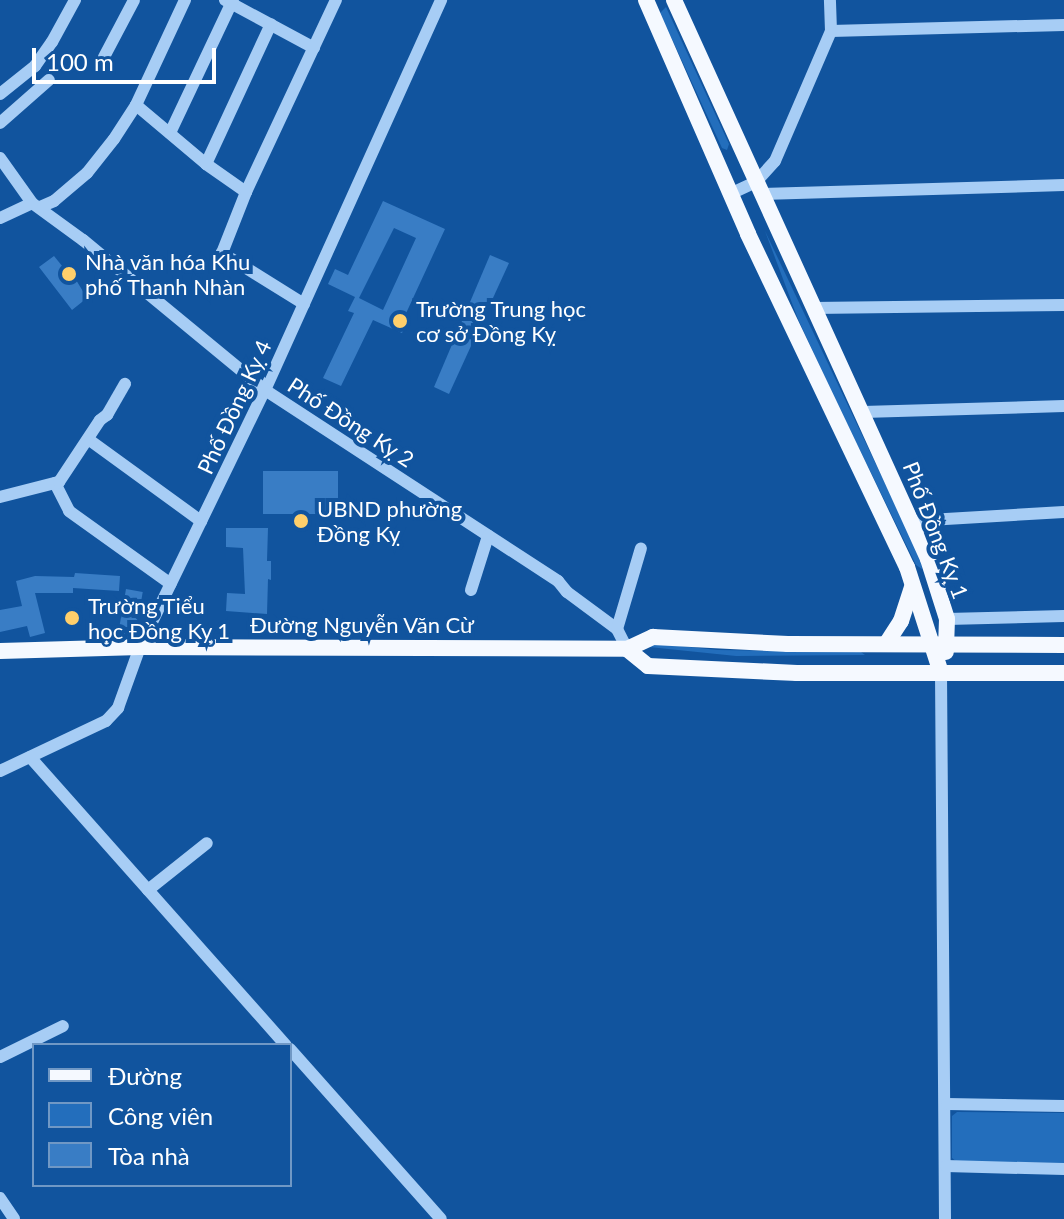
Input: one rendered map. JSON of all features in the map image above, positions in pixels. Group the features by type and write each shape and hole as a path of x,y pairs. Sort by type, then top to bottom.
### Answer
{"main road":[{"name":"Phố Đồng Kỵ 1","path":"646,0 730,194 913,586 941,673"},
{"name":"Phố Đồng Kỵ 1","path":"674,0 912,521 947,619 948,644 941,673"},
{"path":"886,644 901,621 913,586"},
{"name":"Đường Nguyễn Văn Cừ","path":"0,651 140,647 627,649 653,637 729,642 1064,645"},
{"name":"Đường Nguyễn Văn Cừ","path":"627,649 648,666 797,673 1064,673"}],"street":[{"path":"0,94 35,66 75,0"},
{"path":"104,57 134,0"},
{"path":"0,218 54,201 87,173 136,105 185,0"},
{"path":"304,304 222,253 246,192 336,0"},
{"name":"Phố Đồng Kỵ 4","path":"0,771 106,721 118,708 140,647 265,390 441,0"},
{"path":"759,188 775,161 831,31 830,0"},
{"path":"170,133 229,1 314,48"},
{"path":"206,164 271,24"},
{"path":"831,31 1064,25"},
{"path":"0,123 49,80"},
{"path":"136,105 206,164 246,192"},
{"name":"Phố Đồng Kỵ 2","path":"0,158 36,205 265,390 549,578 555,588 567,592 617,629 627,649"},
{"path":"730,194 759,188 1064,185"},
{"path":"813,308 1064,305"},
{"path":"0,497 55,483 66,475 125,384"},
{"path":"863,412 1064,406"},
{"path":"88,439 201,521"},
{"path":"55,483 69,511 171,584"},
{"path":"912,521 1064,512"},
{"path":"471,590 488,536"},
{"path":"617,629 641,548"},
{"path":"947,619 1064,616"},
{"path":"941,673 947,1104 945,1219"},
{"path":"30,757 284,1043"},
{"path":"148,890 207,843"},
{"path":"0,1057 63,1026"},
{"path":"292,1051 441,1219"},
{"path":"947,1104 1064,1106"},
{"path":"946,1166 1064,1169"},
{"path":"0,1198 14,1219"}],"green space":[{"path":"666,7 729,144 727,150 722,148 660,13"},
{"path":"765,231 921,559 922,569 916,565 834,397 798,319"},
{"path":"651,643 718,650 861,652 865,655 736,656 649,647"},
{"path":"957,1112 1064,1113 1064,1163 957,1162 952,1158 952,1116"}],"building":[{"path":"383,201 445,229 402,322 406,324 402,333 373,320 341,386 323,378 354,313 348,311 355,297 328,284 335,269 348,275","holes":["394,228 416,238 383,310 359,298"]},
{"path":"490,255 509,263 449,394 434,387"},
{"path":"54,256 67,272 70,270 87,298 72,310 39,267"},
{"path":"263,471 338,471 338,514 263,514"},
{"path":"226,528 268,528 267,561 271,561 271,580 268,579 267,614 226,611 227,593 245,594 243,548 226,547"},
{"path":"75,573 120,576 119,591 73,588 73,593 35,593 45,633 30,637 27,626 0,632 0,610 22,606 16,581 35,576 74,577"},
{"path":"126,589 143,592 134,639 118,636"}],"place":[{"name":"Nhà văn hóa Khu phố Thanh Nhàn","path":"69,274"},
{"name":"Trường Trung học cơ sở Đồng Kỵ","path":"400,321"},
{"name":"UBND phường Đồng Kỵ","path":"301,521"},
{"name":"Trường Tiểu học Đồng Kỵ 1","path":"72,618"}]}
